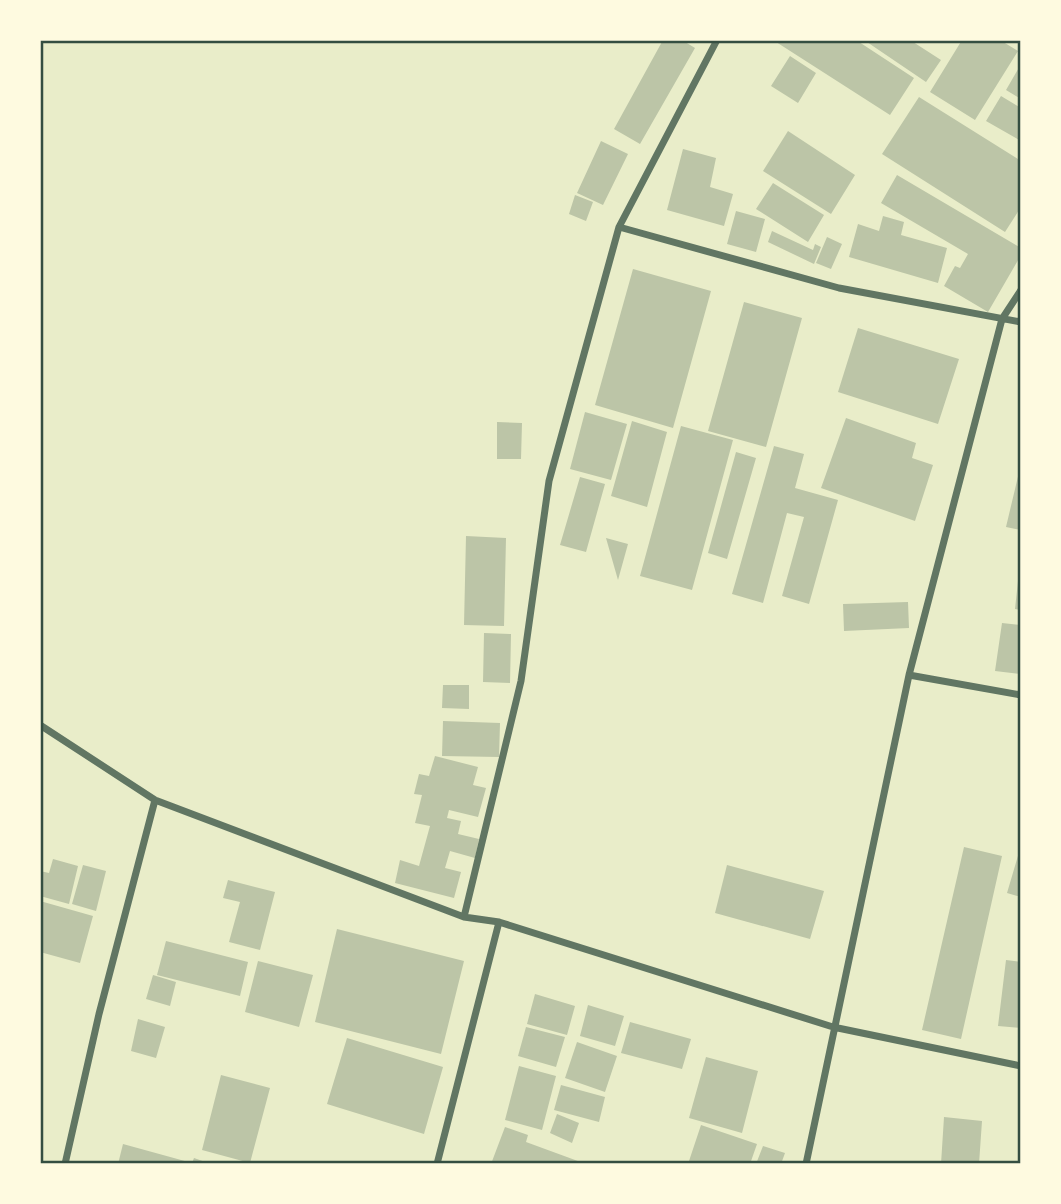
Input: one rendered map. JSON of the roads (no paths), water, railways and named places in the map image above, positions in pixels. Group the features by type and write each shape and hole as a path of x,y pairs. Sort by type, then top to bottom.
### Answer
{"street":[{"path":"464,917 521,681 548,481 619,227 717,40"},
{"path":"619,227 839,288 1021,322"},
{"path":"806,1164 909,675 1002,319 1021,290"},
{"path":"909,675 1021,695"},
{"path":"40,725 155,800 464,917 499,922 833,1027 1021,1066"},
{"path":"65,1164 99,1014 155,800"},
{"path":"437,1164 499,922"}]}
